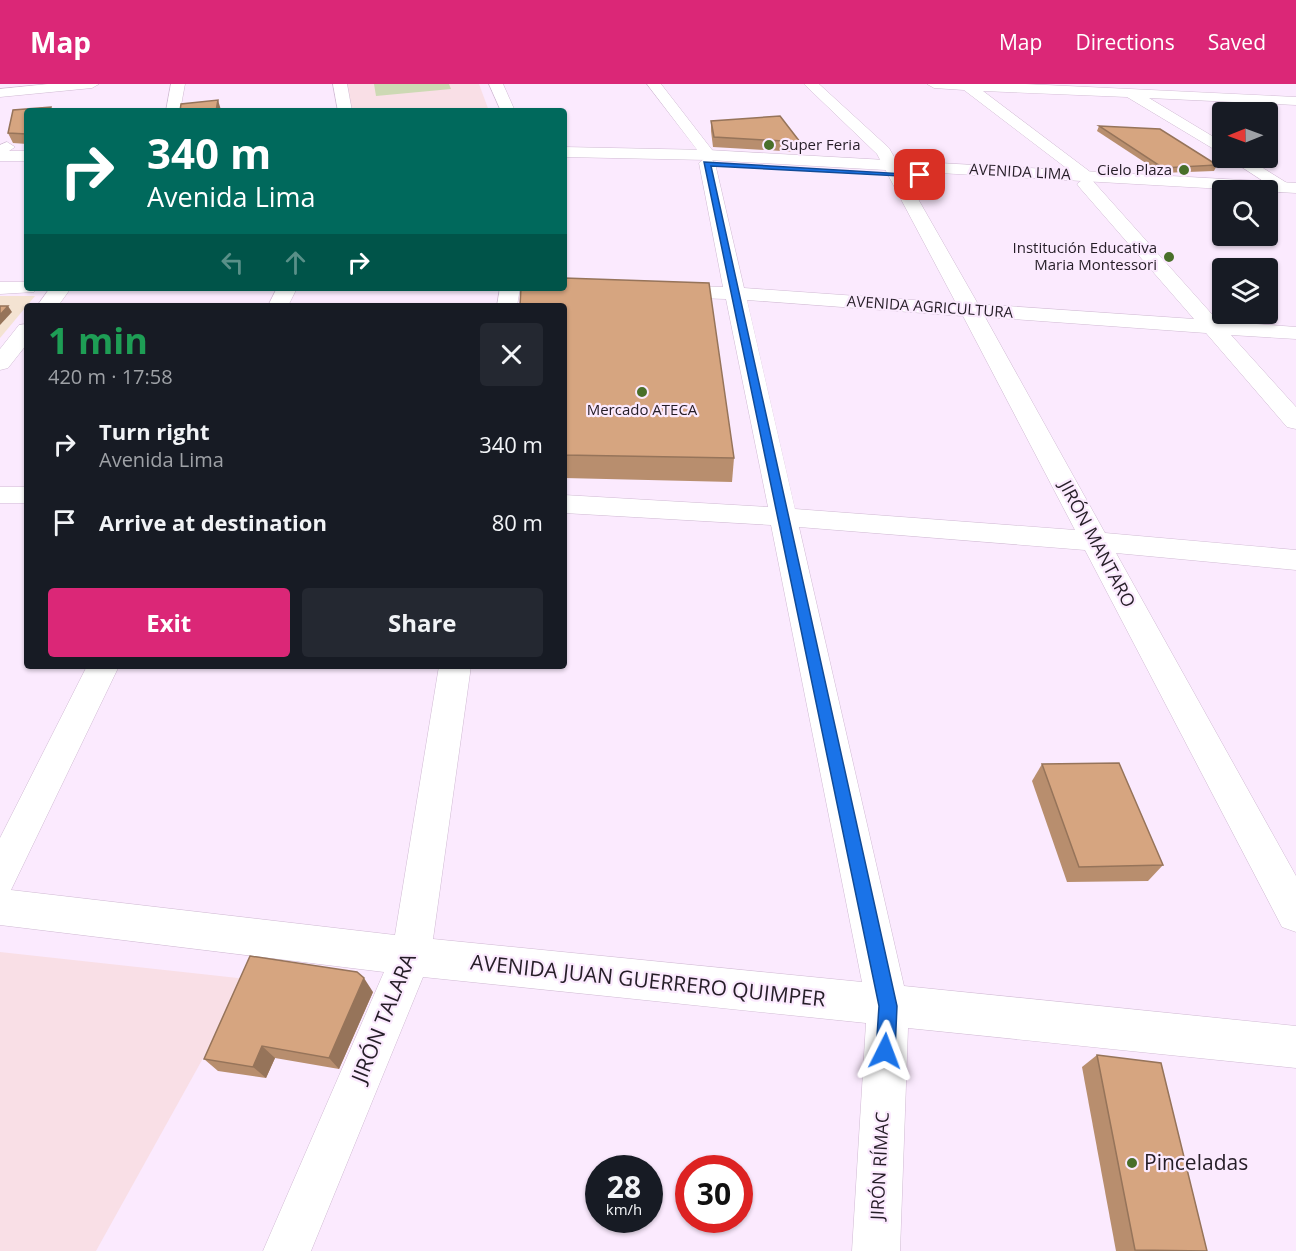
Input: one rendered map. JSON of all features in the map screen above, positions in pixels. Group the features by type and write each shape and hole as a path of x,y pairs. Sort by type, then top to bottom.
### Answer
{"main road":[{"path":"2,150 24,147"},
{"path":"2,150 24,155"},
{"name":"AVENIDA LIMA","path":"567,152 1085,180 1292,195"},
{"name":"AVENIDA LIMA","path":"567,159 707,159"},
{"name":"AVENIDA LIMA","path":"1085,180 1212,192"}],"street":[{"path":"3,90 92,84"},
{"path":"174,108 178,84"},
{"path":"340,84 344,108"},
{"path":"496,84 507,108"},
{"path":"654,84 707,159"},
{"name":"JIRÓN MANTARO","path":"811,84 883,150 1296,914"},
{"path":"934,84 1296,101"},
{"path":"1116,84 1212,143"},
{"path":"1277,84 1296,94"},
{"path":"967,85 1085,180 1296,422"},
{"name":"JIRÓN RÍMAC","path":"707,159 888,1006 876,1251"},
{"path":"1251,168 1292,195"},
{"path":"0,288 24,288"},
{"name":"AVENIDA AGRICULTURA","path":"643,290 734,293 1296,333"},
{"path":"48,303 58,291"},
{"path":"0,363 24,334"},
{"path":"0,495 24,495"},
{"path":"567,504 782,515 1095,540 1296,560"},
{"path":"0,877 102,669"},
{"name":"JIRÓN TALARA","path":"287,1251 411,956 455,669"},
{"name":"AVENIDA JUAN GUERRERO QUIMPER","path":"0,908 411,956 1296,1047"}],"shaded area":[{"path":"347,84 479,84 488,108 350,108"},
{"path":"0,296 35,296 29,303 24,303 24,309 0,338"},
{"path":"0,952 247,979 96,1251 0,1251"}],"green space":[{"path":"374,84 449,84 451,89 376,96"}],"building":[{"path":"218,100 217,108 180,108 181,104"},
{"path":"24,109 24,134 8,133 13,110"},
{"path":"780,116 800,142 714,137 711,121"},
{"path":"1099,126 1160,129 1212,162 1212,165 1163,168"},
{"name":"Mercado ATECA","path":"567,278 709,283 734,458 567,455 567,303 520,303 521,291 567,291"},
{"path":"0,306 8,306 0,315"},
{"path":"1119,763 1163,865 1079,867 1042,764"},
{"path":"250,956 357,972 364,978 329,1058 262,1046 253,1067 204,1059"},
{"name":"Pinceladas","path":"1097,1055 1161,1063 1207,1251 1135,1250"}],"place":[{"name":"Super Feria","path":"769,145"},
{"name":"Cielo Plaza","path":"1184,170"},
{"name":"Institución Educativa Maria Montessori","path":"1169,257"},
{"name":"Mercado ATECA","path":"642,392"},
{"name":"Pinceladas","path":"1132,1163"}],"route":[{"path":"885,1051 888,1006 707,163 920,175"}]}
